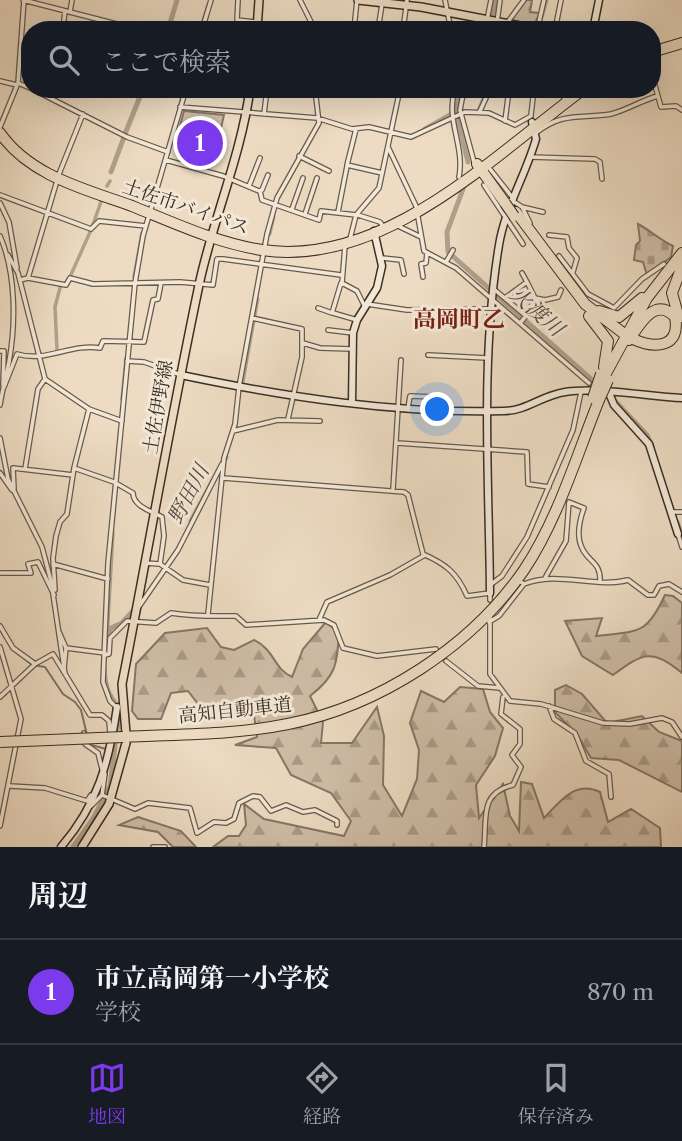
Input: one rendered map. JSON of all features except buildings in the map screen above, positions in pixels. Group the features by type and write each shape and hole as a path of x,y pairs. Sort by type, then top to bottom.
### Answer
{"highway":[{"path":"661,48 682,43"},
{"name":"土佐市バイパス","path":"533,124 559,98"},
{"name":"土佐市バイパス","path":"378,230 396,225 571,98"},
{"name":"土佐市バイパス","path":"0,125 27,155 59,176"},
{"name":"土佐市バイパス","path":"0,133 19,155 59,176 211,234 265,248 347,243 416,209"},
{"path":"478,167 512,207 608,341 604,377"},
{"name":"高知自動車道","path":"454,644 499,596 520,568 548,516 604,377 659,280 682,253"},
{"name":"高知自動車道","path":"604,377 652,301 682,260"},
{"path":"580,301 627,339 647,349 660,350 676,340 680,321 672,293 682,266"},
{"path":"580,301 602,313 619,317 659,280"},
{"path":"656,309 666,309 675,317 676,334 669,342 653,346 627,339 647,315 656,309"},
{"name":"高知自動車道","path":"0,742 232,731 304,720 375,695 454,644 501,599 528,562 556,508 595,397"}],"main road":[{"path":"257,21 259,0"},
{"path":"358,0 407,2 488,21"},
{"name":"土佐伊野線","path":"82,847 110,798 125,738 119,706 135,610 199,284 248,98"}],"street":[{"path":"22,21 23,0 103,21"},
{"path":"65,21 72,0"},
{"path":"205,21 211,0"},
{"path":"239,0 237,20 240,21"},
{"path":"299,0 311,21"},
{"path":"357,21 358,0"},
{"path":"445,0 449,21"},
{"path":"491,0 496,21"},
{"path":"497,21 500,0"},
{"path":"499,21 524,0"},
{"path":"539,21 544,0"},
{"path":"557,21 561,0"},
{"path":"595,21 600,0"},
{"path":"380,21 383,1"},
{"path":"404,21 407,2"},
{"path":"0,125 18,84 21,34"},
{"path":"0,82 21,85"},
{"path":"54,98 127,137 168,152"},
{"path":"91,806 108,754 119,706 110,701 105,688 108,579 134,283 145,225 183,98"},
{"path":"264,114 266,98"},
{"path":"135,610 163,567 223,460 234,431 239,387 275,204 322,120 317,98"},
{"path":"332,313 342,278 347,243 357,215 376,195 398,98"},
{"path":"454,98 453,116 461,151 460,178"},
{"path":"462,98 460,113 478,167"},
{"path":"480,111 486,98"},
{"path":"505,121 508,98"},
{"path":"423,554 449,567 458,577 467,596 490,597 486,450 494,295 499,244 528,157 533,124 533,98"},
{"path":"180,107 322,120 356,129 376,127 415,136 460,113 480,111 515,125 533,124 581,114 611,114 654,98"},
{"path":"660,98 663,109 676,106 682,110"},
{"path":"28,278 59,176 83,114"},
{"path":"338,212 356,129"},
{"path":"388,147 416,209 423,249 447,260 494,295 589,383 595,397"},
{"path":"301,157 329,171"},
{"path":"528,157 595,159 600,162 602,179"},
{"path":"249,186 260,158"},
{"path":"166,160 228,178 260,191"},
{"path":"347,166 382,173"},
{"path":"268,175 260,191 262,200 319,220 321,211 357,215 380,222 378,230 382,258 377,288 357,320 353,333 352,402"},
{"path":"292,209 303,178"},
{"path":"304,215 317,178"},
{"path":"484,185 533,227"},
{"path":"0,195 46,215 91,229 99,220 145,225"},
{"path":"0,203 9,222 18,273 45,379 89,409 121,421"},
{"path":"512,207 542,212"},
{"path":"512,207 523,244"},
{"path":"396,225 421,237"},
{"path":"549,235 567,237 569,248 577,258 568,280"},
{"path":"0,236 18,273"},
{"path":"447,260 453,250"},
{"path":"423,277 421,264 426,263 427,253"},
{"path":"0,405 10,360 12,317 8,255"},
{"path":"559,256 587,294 614,308 642,279 664,264"},
{"path":"382,258 401,260 404,274"},
{"path":"20,281 28,278 66,285 70,278 93,284 213,285 217,259 262,262 342,278 348,288 357,291 366,306"},
{"path":"522,273 535,298"},
{"path":"505,298 527,282"},
{"path":"4,387 17,354 40,358 80,346 100,348 103,341 144,342 153,300 158,299 161,283"},
{"path":"535,298 545,300 558,297 561,290"},
{"path":"494,295 505,298 523,320"},
{"path":"523,320 535,298"},
{"path":"366,306 407,310 493,309"},
{"path":"318,308 357,320"},
{"path":"253,318 302,329 303,343 288,419"},
{"path":"328,330 353,333"},
{"path":"303,343 320,348 353,349"},
{"path":"0,351 4,351 4,387"},
{"path":"428,355 489,358"},
{"path":"393,489 401,360"},
{"path":"127,361 144,362 181,375 239,387 408,409 511,411 554,394 582,391 595,397 609,393 682,398"},
{"path":"25,469 38,389 45,379"},
{"path":"490,585 504,577 527,537 573,430 582,391"},
{"path":"609,393 614,405 649,444 682,547"},
{"path":"408,409 410,396 435,397 436,409"},
{"path":"64,672 57,630 53,564 56,536 60,522 67,514 74,468 89,409"},
{"path":"234,431 288,419 320,422"},
{"path":"0,438 3,464 42,547 54,596"},
{"path":"397,443 527,452 528,484 549,487"},
{"path":"208,614 223,460"},
{"path":"74,468 118,484 163,517 163,567"},
{"path":"14,491 11,469 73,475"},
{"path":"0,472 14,491"},
{"path":"222,478 393,489 408,495 423,554 426,556 327,602 319,620"},
{"path":"544,499 551,500"},
{"path":"545,578 566,541 566,502 584,508 580,524 581,546 599,567 600,581"},
{"path":"671,512 682,512"},
{"path":"0,573 31,573 28,564 38,562 54,596"},
{"path":"53,564 108,579"},
{"path":"145,564 163,567 186,581 210,585"},
{"path":"682,592 669,584 659,586 651,596 631,581 545,578 522,583 499,616 490,620 490,674 510,701 549,706 603,723 630,724 669,720 682,737"},
{"path":"106,654 114,633 127,621 156,622 169,613 195,617 208,614 236,616 246,625 319,620 334,625 343,648 349,650 393,656 417,649 436,649"},
{"path":"0,626 13,648 36,664"},
{"path":"57,630 66,648 64,672"},
{"path":"0,647 21,719 0,826"},
{"path":"66,648 106,654"},
{"path":"0,697 36,664 52,654 90,715 103,715 110,721 108,754"},
{"path":"446,661 478,686 500,688"},
{"path":"484,847 491,796 498,789 513,785 521,767 513,755 520,744 520,729 501,714 503,694"},
{"path":"549,706 554,719 575,733 586,761 609,774 611,797"},
{"path":"63,847 91,806 102,795 103,771 98,753 85,744 84,733"},
{"path":"9,786 45,788 87,801 103,771"},
{"path":"102,795 135,809 148,803 167,808 190,808 197,833 214,822 226,824 234,819 239,803 253,796 262,799 271,811 286,805 303,812 315,810 337,821 337,825"},
{"path":"153,847 165,847"}],"green space":[{"path":"524,0 532,0 530,12 540,13 536,21 511,21"},
{"path":"184,111 224,115 218,141 213,140 211,146 177,137"},
{"path":"638,224 673,246 671,257 647,275 643,262 634,260 636,245 640,241"},
{"path":"665,595 673,596 682,603 682,673 662,660 647,656 613,675 582,656 565,621 602,618 596,636 631,632 646,625"},
{"path":"326,622 339,633 334,669 310,696 323,722 321,743 352,743 377,707 384,736 383,785 402,816 417,779 419,750 410,723 421,691 444,702 460,687 483,689 490,712 503,728 495,756 476,785 479,818 503,784 510,816 519,831 521,782 532,784 544,818 569,794 584,788 591,789 600,792 608,822 631,809 660,828 661,847 213,847 228,836 239,836 246,825 244,804 264,819 344,836 351,821 331,793 291,775 276,748 235,745 257,737 254,715 249,707 221,707 209,718 188,691 171,693 161,719 138,719 132,711 136,664 165,633 207,628 221,647 234,650 254,640 261,644 281,669 292,677 303,649"},
{"path":"566,685 582,694 607,723 642,716 659,732 682,741 682,792 619,760 591,758 578,736 555,712 555,690"},
{"path":"138,817 181,831 196,847 173,847 158,832 119,825"}],"waterway":[{"path":"171,21 177,0"},
{"name":"火渡川","path":"492,21 495,0"},
{"name":"野田川","path":"541,17 546,0"},
{"path":"203,21 208,5"},
{"path":"125,134 139,98"},
{"path":"180,105 182,98"},
{"name":"火渡川","path":"458,98 456,112 468,162"},
{"name":"野田川","path":"479,111 484,98"},
{"name":"野田川","path":"425,129 450,115"},
{"path":"111,172 124,137"},
{"path":"107,186 110,181"},
{"name":"火渡川","path":"466,181 447,232 448,252 599,386"},
{"path":"92,227 102,199"},
{"name":"野田川","path":"269,234 273,217"},
{"path":"69,279 91,230"},
{"path":"134,277 142,233"},
{"path":"57,350 55,307 61,284"},
{"name":"野田川","path":"242,382 257,299"},
{"path":"122,399 126,358"},
{"path":"614,400 647,435 652,446"},
{"name":"野田川","path":"191,521 226,457"},
{"path":"677,522 682,536"},
{"path":"107,638 113,532"},
{"name":"野田川","path":"114,701 105,676 105,644 111,628 122,623 132,612"},
{"path":"24,658 32,665 45,667 63,694 75,702 81,710 87,735"},
{"name":"野田川","path":"73,847 93,819 110,786 119,714"},
{"path":"88,744 106,749 106,752"}],"place":[{"name":"市立高岡第一小学校","path":"200,143"}],"district":[{"name":"高岡町乙","path":"459,319"}]}
